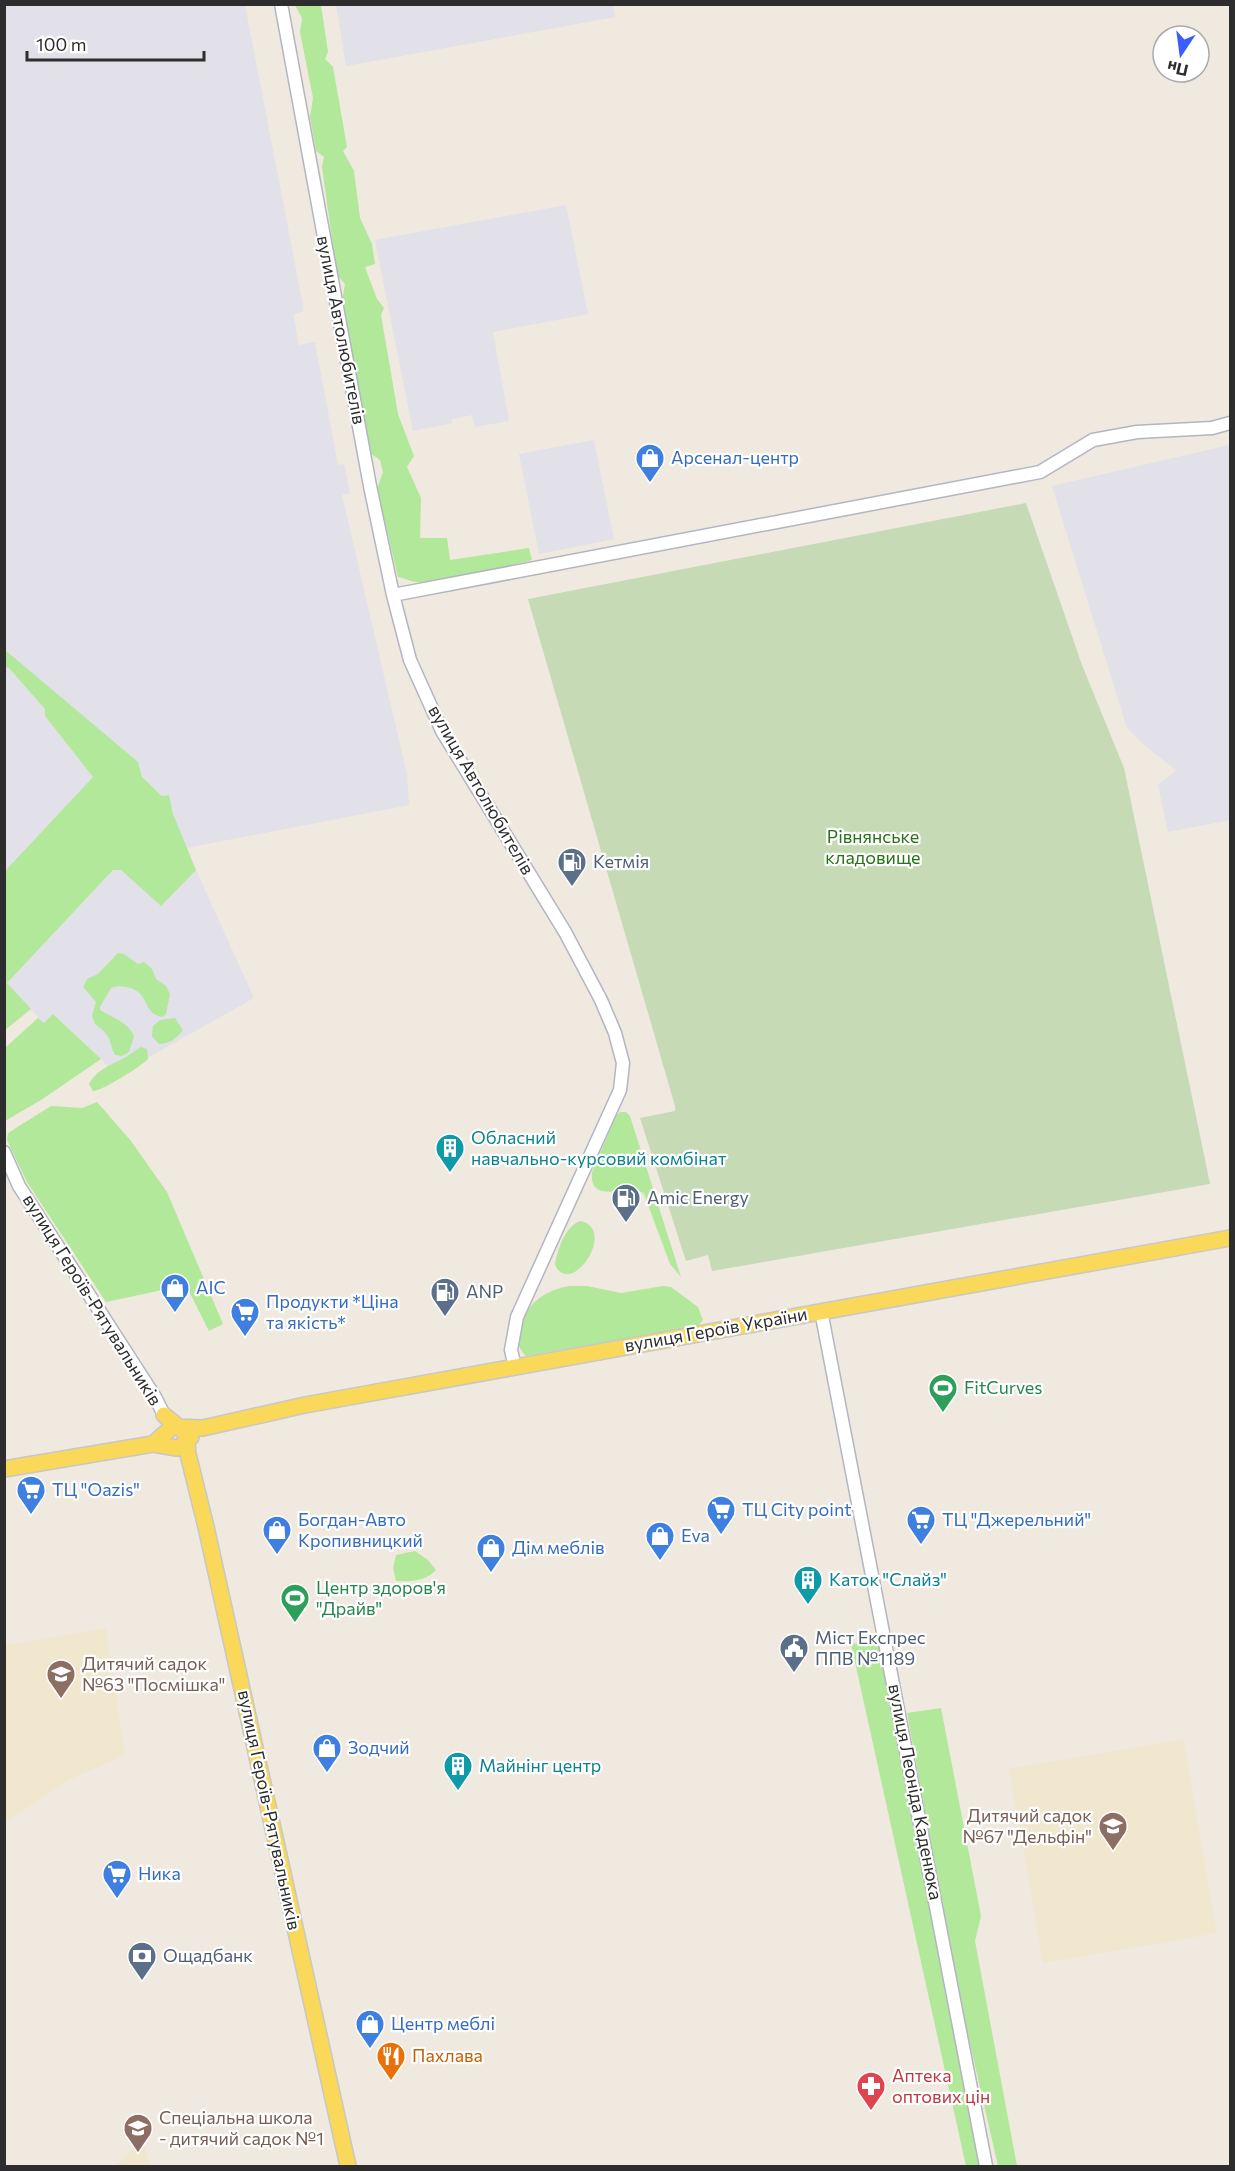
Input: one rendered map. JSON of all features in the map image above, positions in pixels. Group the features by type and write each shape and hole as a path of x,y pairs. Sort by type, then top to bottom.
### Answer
{"main road":[{"name":"вулиця Героїв України","path":"180,1438 203,1428 305,1405 1230,1238"},
{"name":"вулиця Героїв-Рятувальників","path":"164,1415 180,1438 246,1705 348,2166"},
{"path":"4,1469 180,1438"},
{"path":"153,1444 172,1447 180,1438"}],"street":[{"name":"вулиця Автолюбителів","path":"281,4 369,477 393,595 410,660 442,731 565,932 601,1000 615,1033 623,1063 620,1090 517,1317 511,1350 515,1367"},
{"path":"393,595 1040,472 1093,441 1137,432 1212,428 1230,423"},
{"name":"вулиця Героїв-Рятувальників","path":"4,1152 19,1186 155,1397 164,1415"},
{"name":"вулиця Леоніда Каденюка","path":"821,1311 986,2166"}],"shaded area":[{"path":"5,5 245,5 304,311 294,314 298,345 315,342 338,465 344,464 350,493 342,495 407,775 409,805 186,848 173,814 169,795 162,796 142,777 138,762 6,653"},
{"path":"336,5 613,5 615,17 346,66"},
{"path":"566,205 588,314 493,332 509,421 475,427 472,415 452,419 452,423 413,431 375,240"},
{"path":"594,440 614,539 539,554 519,454"},
{"path":"1230,445 1230,820 1168,832 1158,785 1176,770 1127,728 1052,486"},
{"path":"5,667 9,667 45,709 45,716 93,777 5,871"},
{"path":"113,870 121,870 161,906 196,870 254,998 117,1075 54,1014 44,1024 7,983"},
{"name":"Дитячий садок №63 \"Посмішка\"","path":"106,1628 125,1755 69,1780 5,1823 5,1645"},
{"name":"Дитячий садок №67 \"Дельфін\"","path":"1183,1739 1217,1933 1043,1963 1009,1769"},
{"name":"Спеціальна школа - дитячий садок №1","path":"143,2140 150,2166 115,2166"}],"green space":[{"path":"295,5 321,5 328,52 325,59 333,67 347,147 343,151 354,171 360,218 372,244 375,264 365,267 377,299 384,308 381,315 398,414 414,456 407,467 421,498 420,538 447,538 450,560 529,548 532,560 429,582 416,582 398,577 377,489 383,472 380,460 370,453 342,301 345,284 337,275 322,167 324,157 316,151 310,117 313,98 300,32 302,18"},
{"name":"Рівнянське кладовище","path":"1026,503 1082,665 1124,768 1210,1184 712,1271 708,1255 686,1261 640,1118 675,1111 675,1106 528,599"},
{"path":"5,650 138,762 142,777 162,796 169,795 173,814 196,870 161,906 121,870 113,870 7,983 31,1009 5,1030 5,871 93,777 45,716 45,709 9,668 5,667"},
{"path":"118,953 124,954 138,964 144,962 152,969 156,979 166,986 170,994 166,1014 162,1017 151,1011 143,997 134,989 120,986 111,988 100,1010 124,1024 134,1036 129,1052 122,1056 115,1055 109,1038 95,1024 92,1016 96,1002 83,987 87,979 98,974"},
{"path":"53,1014 101,1059 41,1100 5,1121 5,1048 38,1018 44,1023"},
{"path":"175,1018 183,1030 173,1040 159,1044 152,1036 153,1026 160,1020"},
{"path":"141,1047 147,1049 148,1059 121,1078 93,1091 89,1084 97,1074"},
{"path":"97,1102 131,1141 167,1192 223,1324 209,1331 186,1285 106,1302 27,1182 7,1140 8,1133 51,1106 82,1108"},
{"path":"620,1112 626,1112 630,1116 681,1277 670,1264 644,1194 630,1190 603,1191 597,1189 593,1183 592,1172 616,1116"},
{"path":"580,1221 591,1226 595,1236 593,1247 580,1268 571,1273 563,1273 555,1265 560,1246 570,1228"},
{"path":"569,1286 587,1286 621,1293 663,1286 671,1287 698,1307 703,1320 698,1326 526,1356 520,1347 518,1338 526,1313 544,1295"},
{"path":"415,1551 428,1560 436,1570 418,1580 396,1581 393,1568 396,1555"},
{"path":"878,1641 980,2166 966,2166 851,1644"},
{"path":"941,1708 981,1916 975,1941 1017,2166 998,2166 960,2000 907,1713"}],"place":[{"name":"Арсенал-центр","path":"650,484"},
{"name":"Кетмія","path":"572,888"},
{"name":"Обласний навчально-курсовий комбінат","path":"450,1174"},
{"name":"Amic Energy","path":"626,1224"},
{"name":"АІС","path":"175,1314"},
{"name":"ANP","path":"445,1318"},
{"name":"Продукти *Ціна та якість*","path":"245,1338"},
{"name":"FitCurves","path":"943,1414"},
{"name":"ТЦ \"Oazis\"","path":"31,1516"},
{"name":"ТЦ City point","path":"721,1536"},
{"name":"ТЦ \"Джерельний\"","path":"921,1546"},
{"name":"Богдан-Авто Кропивницкий","path":"277,1556"},
{"name":"Eva","path":"660,1562"},
{"name":"Дім меблів","path":"491,1574"},
{"name":"Каток \"Слайз\"","path":"808,1606"},
{"name":"Центр здоров'я \"Драйв\"","path":"295,1624"},
{"name":"Міст Експрес ППВ №1189","path":"794,1674"},
{"name":"Дитячий садок №63 \"Посмішка\"","path":"61,1700"},
{"name":"Зодчий","path":"327,1774"},
{"name":"Майнінг центр","path":"458,1792"},
{"name":"Дитячий садок №67 \"Дельфін\"","path":"1113,1852"},
{"name":"Ника","path":"117,1900"},
{"name":"Ощадбанк","path":"142,1982"},
{"name":"Центр меблі","path":"370,2050"},
{"name":"Пахлава","path":"391,2082"},
{"name":"Аптека оптових цін","path":"871,2112"},
{"name":"Спеціальна школа - дитячий садок №1","path":"138,2154"}]}
